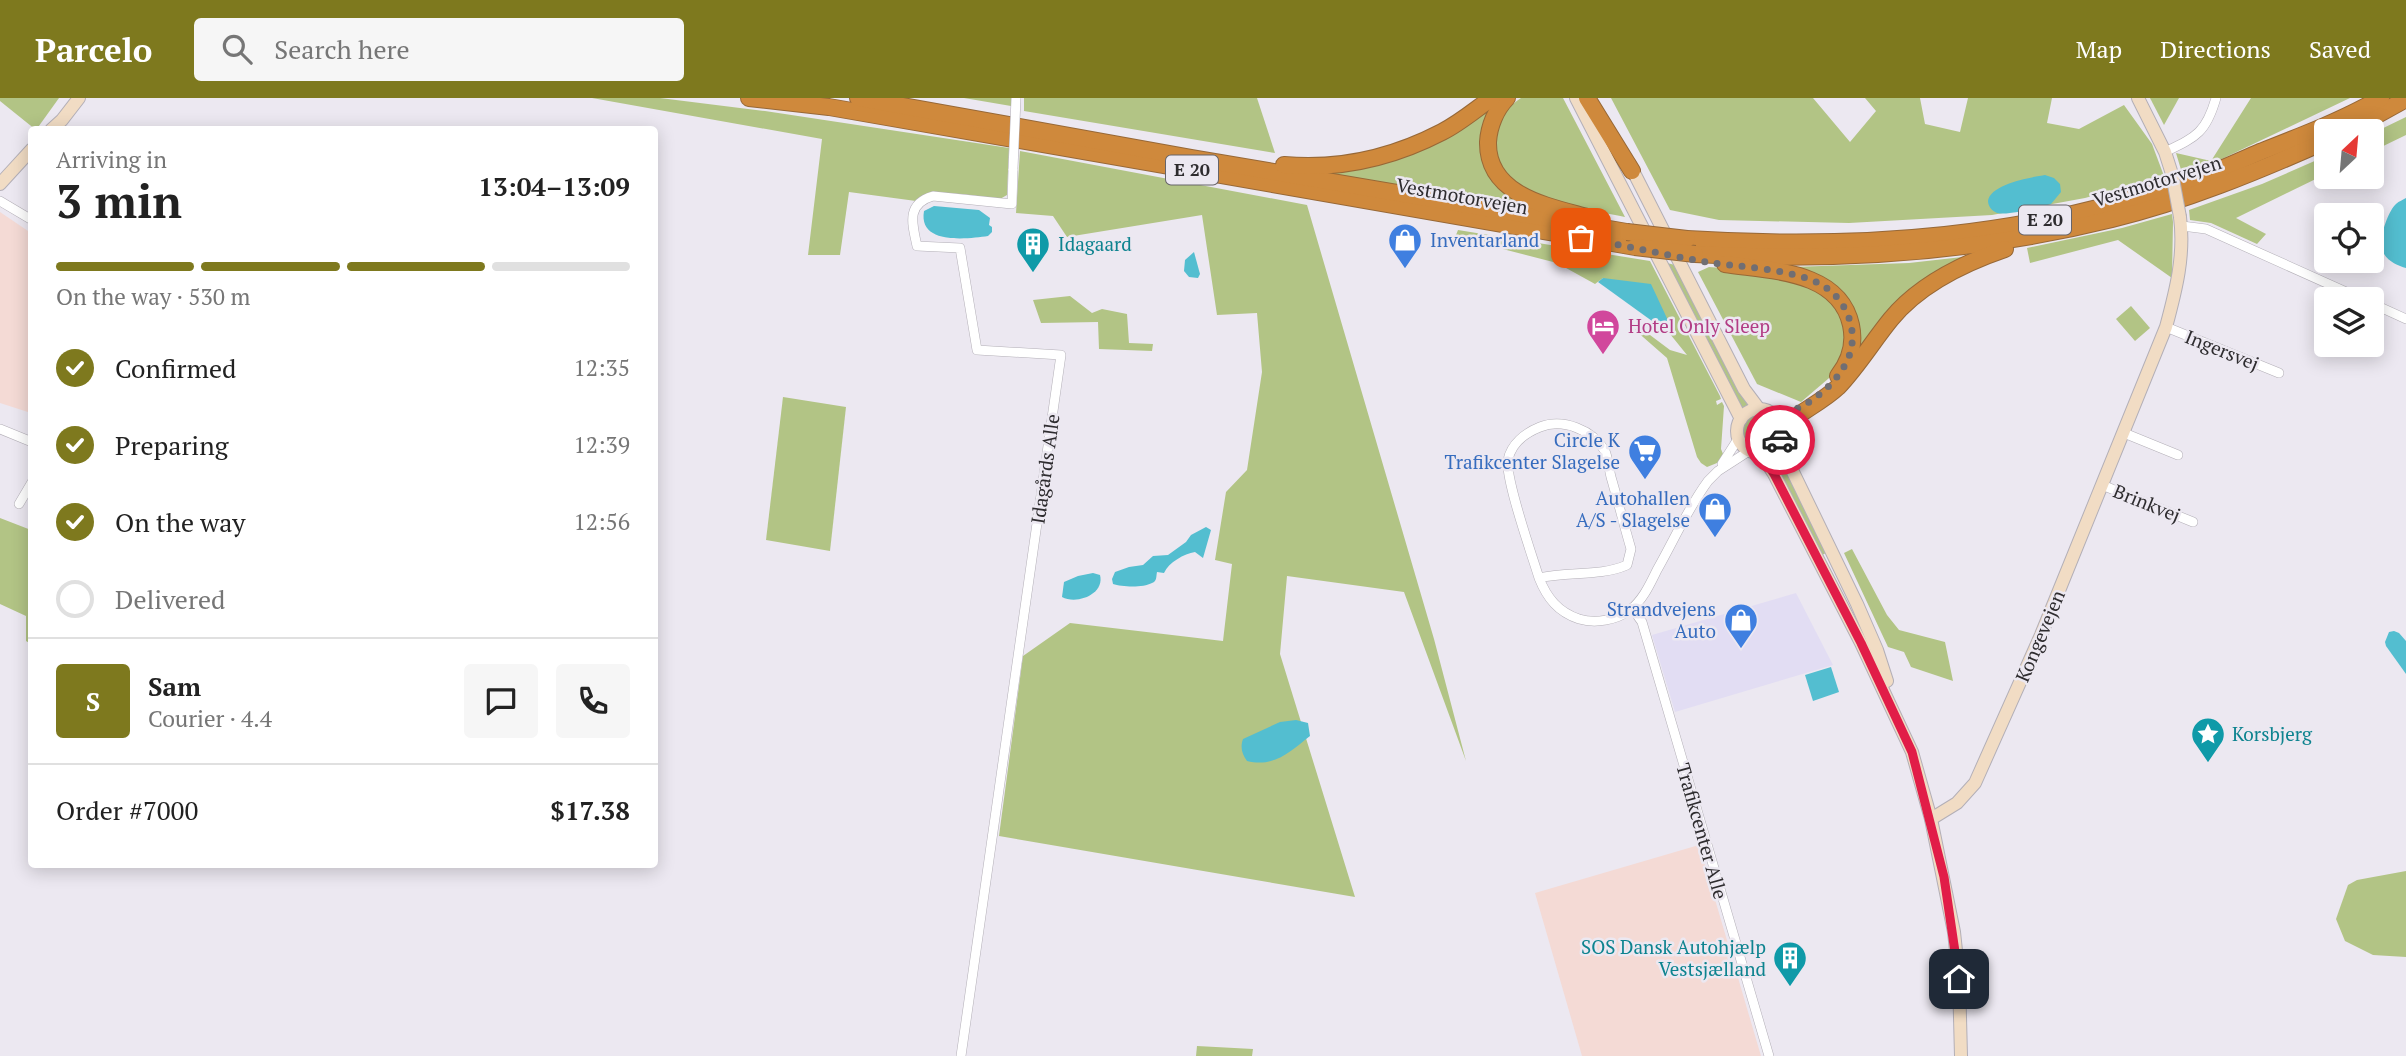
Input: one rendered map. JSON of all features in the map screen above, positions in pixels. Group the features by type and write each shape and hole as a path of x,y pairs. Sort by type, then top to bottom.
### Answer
{"highway":[{"name":"Vestmotorvejen","path":"749,98 843,110 1638,248 1895,240 1987,230 2045,220 2101,207 2196,178 2351,115 2381,98"},
{"name":"Vestmotorvejen","path":"858,98 1192,158 1625,229 1690,248 1790,258 1918,253 1985,245 2113,219 2257,172 2314,146"},
{"path":"1192,158 1318,167 1368,160 1408,147 1444,131 1492,98"},
{"path":"1507,98 1492,122 1488,139 1488,154 1504,184 1518,194 1542,204 1625,229"},
{"path":"1492,122 1507,103 1515,98"},
{"path":"1587,98 1632,171"},
{"path":"2370,119 2406,99"},
{"path":"1779,429 1839,386 1893,317 1910,300 1943,276 1989,255 2022,244 2088,230 2113,219"},
{"path":"1690,248 1815,281 1833,293 1846,309 1853,336 1849,358 1822,391 1797,409 1779,429"}],"street":[{"path":"53,126 73,98"},
{"path":"54,126 79,98"},
{"name":"Idagårds Alle","path":"961,1056 1061,355 977,350 960,248 918,246 912,223 917,205 923,199 933,196 1012,204 1016,98"},
{"path":"1576,98 1741,419"},
{"path":"1594,98 1744,389 1779,429 1877,650 1900,723"},
{"name":"Kongevejen","path":"1931,819 1966,794 1987,760 2041,635 2166,327 2178,282 2181,222 2165,152 2137,98"},
{"path":"2165,152 2197,135 2204,127 2216,98"},
{"path":"0,184 28,153"},
{"path":"0,201 28,218"},
{"path":"2181,222 2206,229 2335,287"},
{"path":"2384,309 2406,319"},
{"name":"Ingersvej","path":"2166,327 2279,373"},
{"path":"1539,578 1560,573 1611,572 1627,565 1631,549 1605,451 1580,429 1566,424 1539,428 1521,438 1514,444 1507,462 1539,578 1550,600 1559,609 1582,620 1597,621 1611,619 1632,608 1645,592 1703,487 1718,471 1738,439 1737,429 1741,419 1749,411 1759,409"},
{"path":"0,429 28,440"},
{"path":"1718,471 1755,453 1771,451 1779,429"},
{"path":"2124,433 2178,456"},
{"path":"1738,439 1774,474 1900,723 1912,752 1931,819 1954,932 1959,979 1961,1056"},
{"name":"Brinkvej","path":"2102,485 2193,522"},
{"path":"19,504 28,488"},
{"name":"Trafikcenter Alle","path":"1632,608 1642,622 1769,1056"}],"shaded area":[{"path":"0,212 28,231 28,412 0,403"},
{"name":"Strandvejens Auto","path":"1796,593 1833,665 1675,712 1652,635"},
{"path":"1699,845 1761,1056 1582,1056 1535,893"}],"green space":[{"path":"0,98 59,98 39,126 31,126 0,101"},
{"path":"592,98 660,98 1009,148 1007,195 1000,199 942,193 931,194 916,201 849,192 840,255 808,255 822,139"},
{"path":"964,98 1011,98 1011,106"},
{"path":"1024,98 1257,98 1275,153 1024,111"},
{"path":"1500,98 1488,167 1552,212 1325,173 1347,171"},
{"path":"1521,98 1563,98 1625,217 1564,204 1541,196 1521,186 1505,173 1496,157 1497,131 1507,110"},
{"path":"1611,98 1813,98 1850,142 1876,111 1865,98 1920,98 1925,124 1960,132 1968,98 2052,98 2047,123 2079,129 2124,105 2152,144 2164,176 2085,198 1992,215 1849,223 1719,220 1670,210"},
{"path":"2150,98 2179,98 2164,125"},
{"path":"2251,98 2350,98 2207,166 2182,173 2176,153 2211,161"},
{"path":"2406,117 2406,135 2384,146 2384,128"},
{"path":"1020,151 1307,205 1434,639 1466,761 1404,592 1287,576 1280,654 1355,897 999,836 1023,656 1070,623 1223,641 1232,564 1215,560 1226,492 1247,470 1262,372 1257,313 1217,315 1202,215 1067,237 1053,216 1016,213"},
{"path":"2314,161 2314,180 2236,218 2266,234 2257,244 2211,223 2190,220 2189,210 2262,184"},
{"path":"2172,214 2172,278 2118,240 2030,263 2027,248 2122,228"},
{"path":"1458,230 1650,261 1720,396 1721,399 1716,401 1717,405 1722,402 1724,406 1721,449 1723,454 1717,463 1707,467 1697,457 1667,358 1635,330 1638,326 1670,350 1687,355 1670,334 1672,328 1603,278 1595,284 1557,263 1460,238 1456,235"},
{"path":"1980,255 1956,265 1852,363 1854,319 1792,267 1909,263"},
{"path":"1667,263 1675,265 1751,405 1740,411"},
{"path":"1709,267 1808,283 1839,306 1849,339 1835,373 1801,402 1757,384 1698,272"},
{"path":"1070,296 1092,313 1102,309 1127,314 1129,343 1153,344 1152,351 1099,349 1098,322 1041,323 1033,300"},
{"path":"2131,306 2150,328 2135,341 2116,319"},
{"path":"783,397 846,407 830,551 766,540"},
{"path":"1759,415 1771,419 1775,431 1771,443 1759,447 1747,443 1743,431 1747,419"},
{"path":"1777,451 1826,553 1822,555 1768,457"},
{"path":"0,518 28,529 28,642 26,616 0,604"},
{"path":"1852,549 1887,615 1899,630 1945,642 1953,681 1911,667 1904,652 1888,647 1844,553"},
{"path":"2406,871 2406,957 2373,955 2345,941 2336,919 2348,885 2357,880"},
{"path":"1197,1046 1253,1049 1252,1056 1196,1056"}],"water":[{"path":"2045,175 2060,184 2061,192 2051,204 2002,214 1992,210 1988,201 1996,190 2012,182"},
{"path":"2406,198 2406,268 2396,264 2384,254 2384,227 2396,204"},
{"path":"934,206 979,210 990,218 992,232 988,236 968,238 936,235 924,222 924,211"},
{"path":"1194,252 1200,274 1198,278 1189,277 1184,271 1185,260"},
{"path":"1603,278 1651,284 1672,329 1670,334 1598,282"},
{"path":"1206,527 1211,530 1203,558 1195,552 1182,557 1169,565 1164,573 1157,572 1155,581 1148,585 1132,587 1113,584 1115,572 1143,565 1153,556 1168,555 1191,535"},
{"path":"1093,573 1100,575 1098,588 1094,592 1082,599 1062,597 1064,582"},
{"path":"2394,631 2406,641 2406,674 2386,646 2389,632"},
{"path":"1831,667 1839,692 1813,701 1805,675"},
{"path":"1296,720 1308,723 1310,736 1282,757 1266,762 1247,761 1242,751 1243,739 1280,722"}],"way so far":[{"path":"1581,238 1702,261 1790,274 1815,281 1839,299 1846,309 1852,328 1849,358 1835,379 1822,391 1797,409 1775,416 1782,428 1780,440"}],"place":[{"name":"Inventarland","path":"1405,270"},
{"name":"Idagaard","path":"1033,274"},
{"name":"Hotel Only Sleep","path":"1603,356"},
{"name":"Circle K Trafikcenter Slagelse","path":"1645,481"},
{"name":"Autohallen A/S - Slagelse","path":"1715,539"},
{"name":"Strandvejens Auto","path":"1741,650"},
{"name":"Korsbjerg","path":"2208,764"},
{"name":"SOS Dansk Autohjælp Vestsjælland","path":"1790,988"}],"route":[{"path":"1780,440 1771,451 1761,454 1774,474 1861,643 1912,752 1944,877 1959,979"}]}
